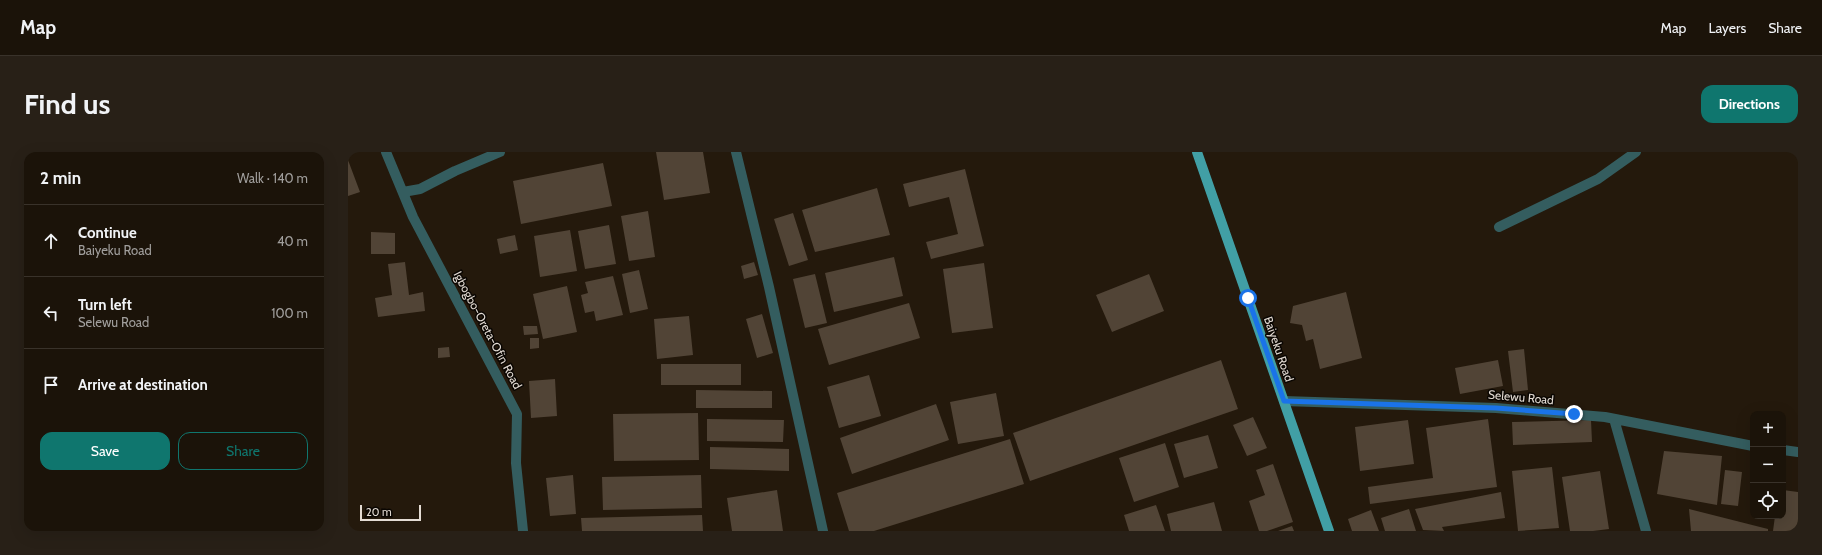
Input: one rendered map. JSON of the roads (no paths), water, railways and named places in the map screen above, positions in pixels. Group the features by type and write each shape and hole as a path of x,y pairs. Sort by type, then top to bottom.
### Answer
{"main road":[{"name":"Baiyeku Road","path":"1197,152 1329,531"}],"street":[{"name":"Igbogbo-Oreta-Ofin Road","path":"386,152 413,217 517,414 516,463 523,531"},
{"path":"403,192 420,189 455,171 500,152"},
{"path":"736,152 771,295 823,531"},
{"path":"1499,227 1598,179 1636,152"},
{"name":"Selewu Road","path":"1284,401 1496,408 1614,419 1750,445"},
{"path":"1614,419 1646,531"},
{"path":"1786,450 1798,452"}]}
